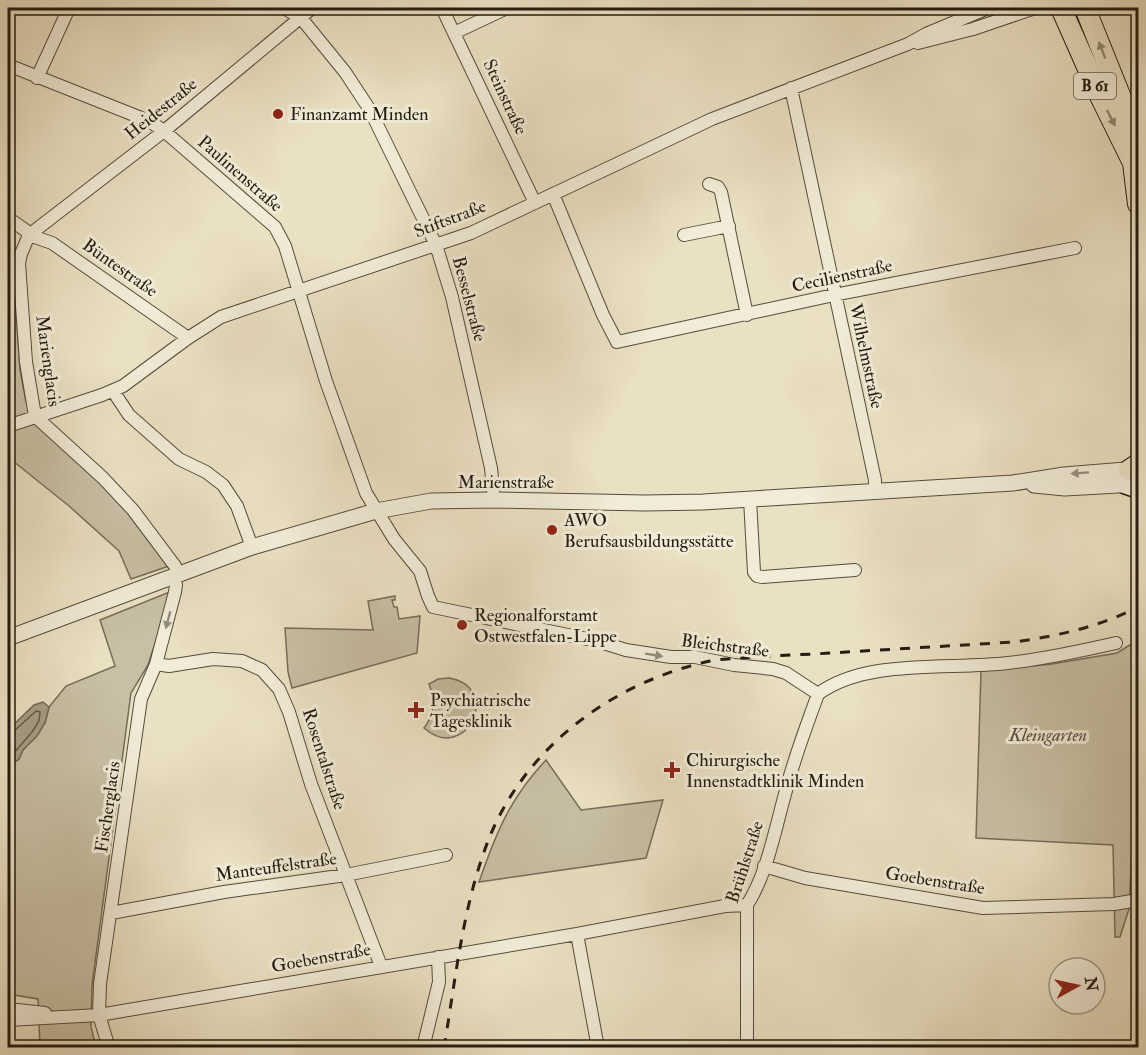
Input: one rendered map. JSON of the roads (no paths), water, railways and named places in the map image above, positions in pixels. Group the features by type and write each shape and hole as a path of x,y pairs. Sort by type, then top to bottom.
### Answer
{"main road":[{"name":"B 61","path":"1061,8 1136,170 1138,204"},
{"name":"B 61","path":"1085,8 1138,140"}],"street":[{"path":"37,78 69,8"},
{"name":"Besselstraße","path":"284,8 301,18 345,72 370,110 436,245 452,297 489,457 494,500"},
{"name":"Heidestraße","path":"29,236 164,130 312,8"},
{"name":"Steinstraße","path":"442,8 535,202"},
{"path":"454,33 507,8"},
{"name":"Stiftstraße","path":"908,44 988,8"},
{"name":"Stiftstraße","path":"8,426 123,386 188,338 222,317 471,232 678,134 791,88 908,44 966,31 1035,8"},
{"name":"Paulinenstraße","path":"8,65 164,130 275,227 285,246 330,392 366,493 376,511"},
{"name":"Wilhelmstraße","path":"791,88 875,480 875,491"},
{"path":"709,183 718,187 721,192 747,315"},
{"name":"Cecilienstraße","path":"553,194 603,315 617,342 1075,248"},
{"path":"8,218 25,230 29,236"},
{"path":"684,235 729,226"},
{"name":"Büntestraße","path":"29,236 52,243 188,338"},
{"name":"Marienglacis","path":"29,236 19,263 26,362 35,416 133,510 175,566 176,575"},
{"path":"113,391 129,415 179,459 206,471 223,485 237,506 252,548"},
{"name":"Marienstraße","path":"12,638 252,548 376,511 431,501 645,503 1013,483 1064,475 1134,477"},
{"path":"750,499 754,572 757,576 855,570"},
{"name":"Bleichstraße","path":"376,511 394,539 420,571 433,607 656,655 695,657 734,665 773,669 786,673 818,694"},
{"name":"Fischerglacis","path":"109,1047 99,1015 100,984 141,699 156,664 175,592 176,575"},
{"path":"818,694 842,679 860,674 1008,663 1116,643"},
{"name":"Rosentalstraße","path":"156,664 169,666 200,660 234,660 250,664 272,680 279,689 289,712 311,784 381,966"},
{"name":"Brühlstraße","path":"747,1047 747,905 754,894 764,866 788,782 818,694"},
{"name":"Manteuffelstraße","path":"111,913 225,892 346,875 446,855"},
{"name":"Goebenstraße","path":"764,866 805,878 984,908 1138,900"},
{"name":"Goebenstraße","path":"8,1020 99,1015 577,934 725,906 747,905"},
{"path":"577,934 598,1047"},
{"path":"423,1047 438,982 438,957"},
{"name":"Goebenstraße","path":"8,1009 70,1016"}],"water":[{"path":"43,702 49,707 45,723 37,736 23,750 19,759 8,767 8,730 34,705"}],"railway":[{"path":"444,1048 470,900 484,852 499,816 519,783 544,753 572,727 603,705 637,686 673,671 710,661 1014,642 1078,630 1138,607"}],"place":[{"name":"Finanzamt Minden","path":"278,114"},
{"name":"AWO Berufsausbildungsstätte","path":"552,530"},
{"name":"Regionalforstamt Ostwestfalen-Lippe","path":"462,625"},
{"name":"Psychiatrische Tagesklinik","path":"416,710"},
{"name":"Chirurgische Innenstadtklinik Minden","path":"672,770"}],"park label":[{"name":"Kleingarten","path":"1048,735"}]}
